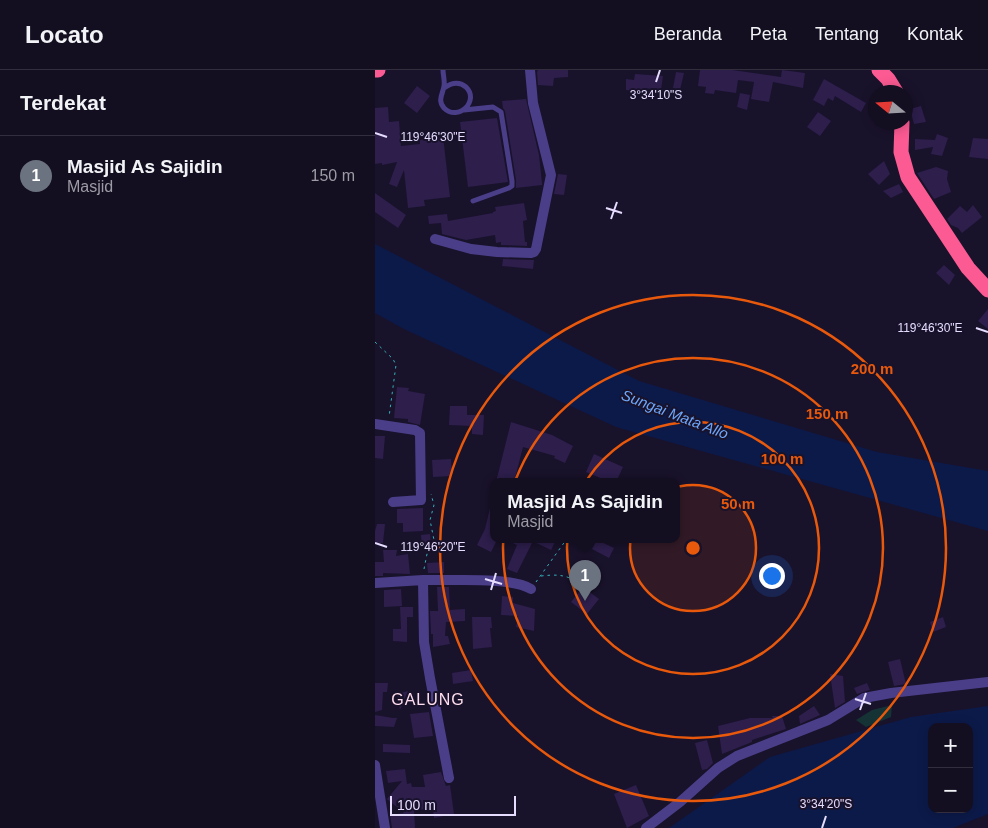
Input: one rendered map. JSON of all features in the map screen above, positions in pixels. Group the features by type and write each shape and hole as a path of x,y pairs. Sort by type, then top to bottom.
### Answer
{"highway":[{"path":"879,70 892,85"},
{"path":"902,130 901,152 908,177 967,268 988,290"}],"street":[{"path":"435,239 471,249 497,252 535,252 551,175 533,103 530,70"},
{"path":"375,424 415,430 420,433 421,500 393,502"},
{"path":"423,580 425,642 429,678 449,778"},
{"path":"375,583 423,580 506,582 522,584 531,589"},
{"path":"646,828 680,802 718,768 737,756 828,720 864,698 891,693 988,682"},
{"path":"375,764 385,828"}],"lane":[{"path":"443,70 444,88"},
{"path":"464,110 470,102 469,92 458,83 448,84 440,97 443,106 450,112 455,113 464,110 493,107 501,112 512,182 509,188 473,201"}],"path":[{"path":"375,342 393,359 396,365 388,425"},
{"path":"421,490 431,494 434,505 430,520 434,540 428,549 423,580"},
{"path":"531,589 564,543"},
{"path":"540,576 556,574 567,576 581,583"}],"green space":[{"path":"892,705 891,717 866,727 856,720 872,710"}],"water":[{"name":"Sungai Mata Allo","path":"375,244 639,381 877,452 988,471 988,531 616,427 404,329 375,313"},
{"path":"988,706 988,814 953,828 669,828 770,757 911,717"}],"building":[{"path":"538,70 568,70 568,77 554,78 553,86 538,85"},
{"path":"700,70 732,70 781,77 782,70 805,73 803,88 773,82 769,102 751,99 754,82 738,80 736,93 715,90 714,94 705,93 706,87 698,86"},
{"path":"676,72 684,73 680,90 673,88"},
{"path":"635,74 663,76 661,90 644,88 643,93 626,90 626,79 634,80"},
{"path":"824,79 866,103 861,112 835,96 833,101 828,98 824,106 813,100"},
{"path":"417,86 430,96 417,113 404,103"},
{"path":"740,93 750,95 747,110 737,107"},
{"path":"526,99 539,155 542,185 516,188 502,101"},
{"path":"921,106 926,122 914,124 913,108"},
{"path":"388,107 389,122 399,121 401,146 420,144 420,140 443,136 450,197 424,200 425,206 408,208 404,170 397,187 389,184 397,162 382,165 382,163 375,164 375,108"},
{"path":"818,112 831,121 820,136 807,127"},
{"path":"497,118 508,182 468,187 460,122"},
{"path":"937,134 948,138 942,156 931,154 933,147 915,150 915,139 935,140"},
{"path":"973,138 988,139 988,159 969,157"},
{"path":"884,161 890,174 879,185 868,174"},
{"path":"936,167 948,171 947,179 951,192 934,199 917,173"},
{"path":"558,174 567,175 564,195 554,194"},
{"path":"899,184 903,192 891,198 883,191"},
{"path":"375,193 406,215 398,228 375,212"},
{"path":"524,203 527,220 523,221 527,246 501,245 501,242 496,243 495,235 466,240 442,234 441,223 429,224 428,216 447,214 448,221 493,213 496,211 495,207"},
{"path":"973,205 982,217 962,233 958,228 951,225 947,219 960,206 967,212"},
{"path":"503,259 534,260 533,269 502,266"},
{"path":"944,265 955,275 949,285 936,273"},
{"path":"988,309 988,329 978,321"},
{"path":"397,387 409,388 408,391 425,394 420,425 408,422 408,419 394,418"},
{"path":"450,406 467,406 467,415 484,415 483,435 472,434 472,426 449,425"},
{"path":"511,422 552,435 573,446 565,463 554,458 555,456 523,447 515,478 497,478"},
{"path":"375,436 385,436 383,459 375,458"},
{"path":"594,454 623,467 618,478 600,478 586,472"},
{"path":"451,459 452,476 433,477 432,460"},
{"path":"423,508 423,531 403,532 403,523 397,523 397,509"},
{"path":"490,508 490,543 496,543 491,552 477,545 485,529"},
{"path":"377,524 385,524 383,543 375,543"},
{"path":"430,534 431,546 422,546 421,535"},
{"path":"513,543 532,543 517,573 507,569 517,545"},
{"path":"536,543 554,543 551,550"},
{"path":"595,543 603,543 614,548 609,558 592,549"},
{"path":"383,550 397,550 396,556 408,554 410,574 383,573 383,576 375,576 375,562 384,562"},
{"path":"444,562 444,573 428,573 427,563"},
{"path":"437,587 449,587 450,610 465,609 465,621 446,622 445,636 448,636 450,644 433,647 430,611 438,611"},
{"path":"583,587 599,599 587,614 571,602"},
{"path":"401,589 402,606 384,607 384,590"},
{"path":"502,596 513,597 513,603 535,609 534,631 516,627 518,616 501,615"},
{"path":"400,607 413,607 413,617 407,617 407,642 393,641 393,629 401,629"},
{"path":"472,617 491,617 492,647 473,649"},
{"path":"943,617 946,627 933,632 930,622"},
{"path":"900,659 906,684 894,686 888,662"},
{"path":"471,670 473,681 453,684 452,673"},
{"path":"830,674 843,676 845,702 835,708"},
{"path":"375,683 388,683 387,692 383,692 382,710 375,712"},
{"path":"867,683 870,690 857,694 854,688"},
{"path":"408,691 400,710 397,694"},
{"path":"814,706 820,715 800,724 799,716"},
{"path":"429,712 433,736 414,738 410,714"},
{"path":"375,715 397,718 394,727 375,726"},
{"path":"772,716 782,716 786,729 752,740 752,742 722,754 718,726 750,718 773,718"},
{"path":"707,740 713,763 707,769 702,770 695,743"},
{"path":"383,744 410,745 410,753 383,752"},
{"path":"405,769 407,784 411,783 412,787 425,787 423,775 441,772 446,786 450,785 454,814 434,818 433,810 414,809 415,828 392,828 390,815 404,813 387,799 402,781 388,783 386,771"},
{"path":"636,785 649,816 627,828 614,794"}],"place":[{"name":"Masjid As Sajidin","path":"585,601"}],"district":[{"name":"GALUNG","path":"428,699"}]}
